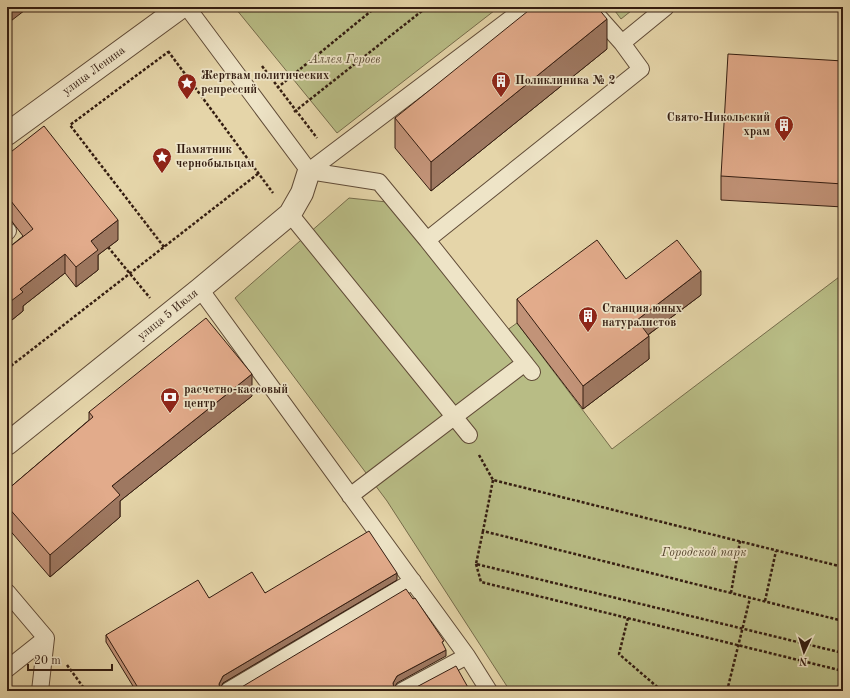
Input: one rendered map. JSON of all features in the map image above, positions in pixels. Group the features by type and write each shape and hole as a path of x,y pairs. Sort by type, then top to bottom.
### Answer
{"street":[{"name":"улица Ленина","path":"7,134 181,7"},
{"name":"улица 5 Июля","path":"7,444 166,317 290,214 302,193 308,171"}],"lane":[{"path":"187,7 308,171 379,182 427,240 528,368 454,417 350,496"},
{"path":"308,171 331,156 526,7"},
{"path":"427,240 641,69 622,43 590,7"},
{"path":"622,43 666,7"},
{"path":"290,214 469,435"},
{"path":"200,289 467,656 489,691"},
{"path":"228,691 413,581"},
{"path":"7,592 46,638 40,691"},
{"path":"7,669 46,638"},
{"path":"402,691 467,656"}],"path":[{"path":"258,103 376,7"},
{"path":"276,126 427,7"},
{"path":"150,30 290,214"},
{"path":"164,247 70,125 168,52"},
{"path":"259,62 331,156"},
{"path":"7,369 259,173"},
{"path":"108,247 166,317"},
{"path":"469,435 493,480 476,564 481,582 843,670"},
{"path":"493,480 843,567"},
{"path":"483,531 843,621"},
{"path":"731,593 740,542"},
{"path":"764,601 776,551"},
{"path":"476,564 843,653"},
{"path":"727,691 750,598"},
{"path":"628,618 619,654 662,691"}],"green space":[{"name":"Аллея Героев","path":"239,7 499,7 337,133 236,9"},
{"path":"612,7 636,7 621,19"},
{"name":"Городской парк","path":"349,198 387,202 496,338 517,323 612,449 843,274 843,691 510,691 387,501 235,298"}],"building":[{"path":"533,7 597,7 607,19 431,162 395,118"},
{"name":"Свято-Никольский храм","path":"728,54 843,61 843,184 721,176"},
{"path":"44,126 118,220 91,241 98,250 76,267 65,254 20,289 23,292 7,304 7,249 33,229 7,196 7,155"},
{"name":"Станция юных натуралистов","path":"597,240 626,279 677,240 701,271 637,320 649,336 583,386 517,299"},
{"path":"206,318 252,374 112,486 120,495 50,555 7,506 7,490 93,417 89,412"},
{"path":"369,531 397,573 223,676 219,684 220,689 223,691 140,691 106,635 198,580 209,598 252,572 265,593"},
{"path":"406,589 413,599 415,598 444,641 442,642 446,650 397,676 393,683 394,689 397,691 235,691"},
{"path":"456,666 470,691 409,691"}],"place":[{"name":"Поликлиника № 2","path":"501,98"},
{"name":"Жертвам политических репрессий","path":"187,100"},
{"name":"Свято-Никольский храм","path":"784,142"},
{"name":"Памятник чернобыльцам","path":"162,174"},
{"name":"Станция юных натуралистов","path":"588,333"},
{"name":"расчетно-кассовый центр","path":"170,414"}]}
